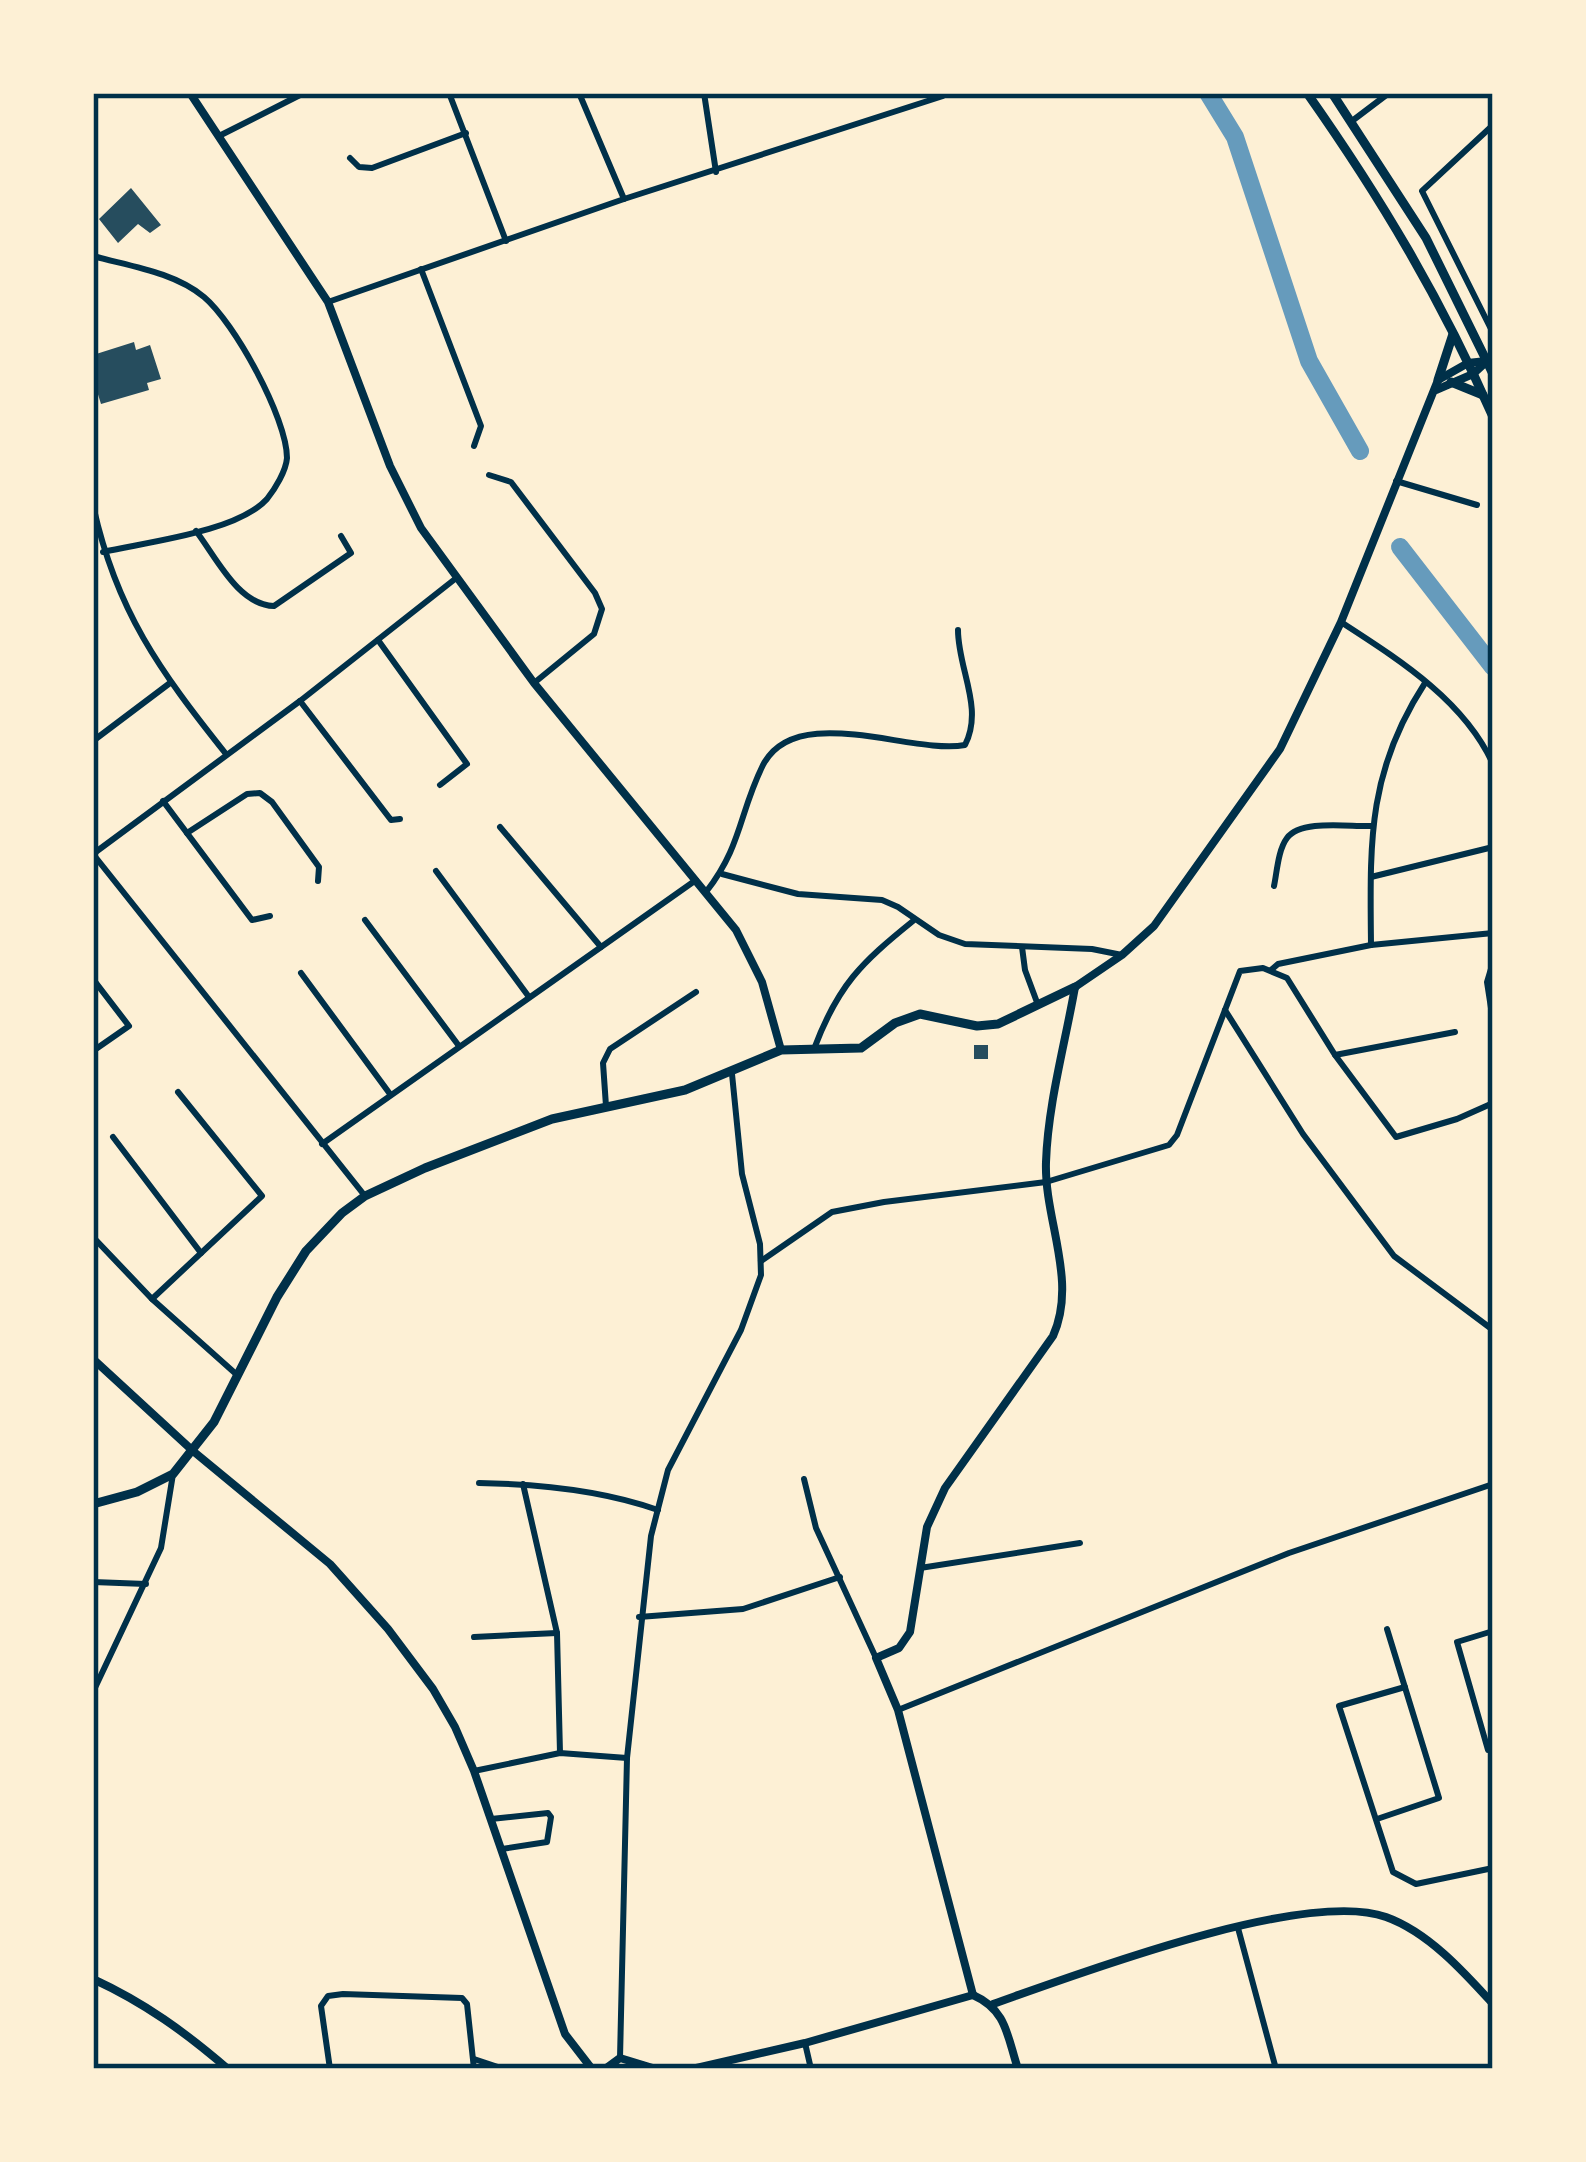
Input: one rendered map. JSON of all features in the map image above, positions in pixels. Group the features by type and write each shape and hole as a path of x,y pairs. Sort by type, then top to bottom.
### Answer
{"main road":[{"path":"1307,93 1373,186 1454,332 1493,416"},
{"path":"1332,93 1426,238 1493,374"},
{"path":"1436,386 1454,332"},
{"path":"1451,382 1484,395"},
{"path":"93,1504 137,1492 173,1474 193,1451 239,1376 277,1297 306,1251 365,1196 552,1120 685,1090 782,1051 861,1048 907,1017 932,1014 988,1026 1075,987"}],"street":[{"path":"190,93 328,302 390,466 421,528 534,683 706,892 751,956 782,1051"},
{"path":"219,136 304,93"},
{"path":"449,93 506,241"},
{"path":"579,93 624,199"},
{"path":"704,93 716,172"},
{"path":"1352,121 1389,93"},
{"path":"328,302 624,199 943,96"},
{"path":"1493,125 1422,191 1493,333"},
{"path":"350,158 372,168 466,134"},
{"path":"93,256 170,278 202,295 229,323 270,399 287,459 265,502 241,517 103,551"},
{"path":"421,269 481,426 475,446"},
{"path":"876,1658 906,1641 927,1527 945,1488 1053,1336 1061,1317 1062,1283 1046,1182 1047,1150 1075,987 1122,955 1171,907 1280,749 1341,622 1436,386 1486,362"},
{"path":"1436,386 1471,369"},
{"path":"489,475 511,482 595,593 602,609 594,634 534,683"},
{"path":"1396,481 1477,505"},
{"path":"93,505 103,551 127,612 170,683 226,754"},
{"path":"196,530 244,595 259,606 268,606 351,553 340,536"},
{"path":"365,1196 93,854 455,579"},
{"path":"1341,622 1425,682 1468,723 1493,764"},
{"path":"706,892 735,848 766,758 786,741 809,734 857,735 948,748 965,745 973,713 958,630"},
{"path":"378,640 467,764 440,785"},
{"path":"1371,945 1372,826 1396,733 1425,682"},
{"path":"93,741 170,683"},
{"path":"300,701 391,820 400,819"},
{"path":"187,833 247,794 260,793 272,802 319,867 318,881"},
{"path":"163,801 252,920 270,916"},
{"path":"1274,886 1287,838 1293,833 1305,828 1372,826"},
{"path":"500,827 601,947"},
{"path":"1371,877 1493,847"},
{"path":"436,872 529,997"},
{"path":"721,873 798,894 882,900 939,935 965,944 1092,949 1122,955"},
{"path":"322,1144 696,880"},
{"path":"365,920 459,1046"},
{"path":"814,1048 852,973 914,920"},
{"path":"1271,970 1278,964 1371,945 1493,933"},
{"path":"1022,947 1038,1005"},
{"path":"1493,962 1487,982 1493,1022"},
{"path":"761,1261 832,1212 1046,1182 1169,1145 1196,1090 1240,971 1271,970 1286,978 1396,1137 1493,1103"},
{"path":"301,973 390,1094"},
{"path":"93,979 129,1026 93,1051"},
{"path":"606,1106 603,1063 610,1049 696,992"},
{"path":"1223,1008 1303,1134 1394,1256 1493,1330"},
{"path":"1335,1055 1455,1032"},
{"path":"620,2058 627,1758 639,1617 668,1471 757,1292 761,1261 742,1174 732,1074"},
{"path":"152,1299 262,1196 178,1092"},
{"path":"113,1137 201,1253"},
{"path":"93,1237 216,1360 239,1376"},
{"path":"93,1358 193,1451 330,1564 433,1689 474,1771 565,2034 589,2066 607,2066 620,2058"},
{"path":"93,1692 160,1548 173,1474"},
{"path":"804,1479 817,1528 898,1710 973,1995"},
{"path":"479,1483 524,1484 632,1501 658,1510"},
{"path":"524,1484 557,1633 560,1753"},
{"path":"898,1710 1289,1553 1493,1484"},
{"path":"920,1568 1080,1544"},
{"path":"639,1617 743,1609 840,1577"},
{"path":"93,1582 146,1584"},
{"path":"1377,1819 1438,1798 1387,1629"},
{"path":"1493,1630 1457,1642 1489,1750 1493,1748"},
{"path":"474,1637 557,1633"},
{"path":"1405,1687 1340,1706 1393,1872 1416,1884 1493,1868"},
{"path":"474,1771 560,1753 627,1758"},
{"path":"490,1819 548,1813 551,1817 547,1842 501,1849"},
{"path":"692,2069 805,2043 973,1995 993,2004 1135,1956 1314,1912 1351,1910 1387,1917 1425,1939 1493,2004"},
{"path":"1238,1928 1276,2069"},
{"path":"93,1979 180,2027 228,2069"},
{"path":"330,2069 320,2006 328,1996 343,1994 462,1998 467,2004 474,2069"},
{"path":"993,2004 1018,2069"},
{"path":"805,2043 812,2069"},
{"path":"620,2058 633,2066 656,2069"},
{"path":"474,2059 505,2069"}],"building":[{"path":"131,188 161,225 150,233 138,224 118,243 99,219"},
{"path":"134,342 136,350 150,345 161,379 147,383 149,390 101,404 93,389 93,355"},
{"path":"974,1045 988,1045 988,1059 974,1059"}],"waterway":[{"path":"1208,93 1235,137 1309,361 1360,451"},
{"path":"1400,547 1493,667"}]}
